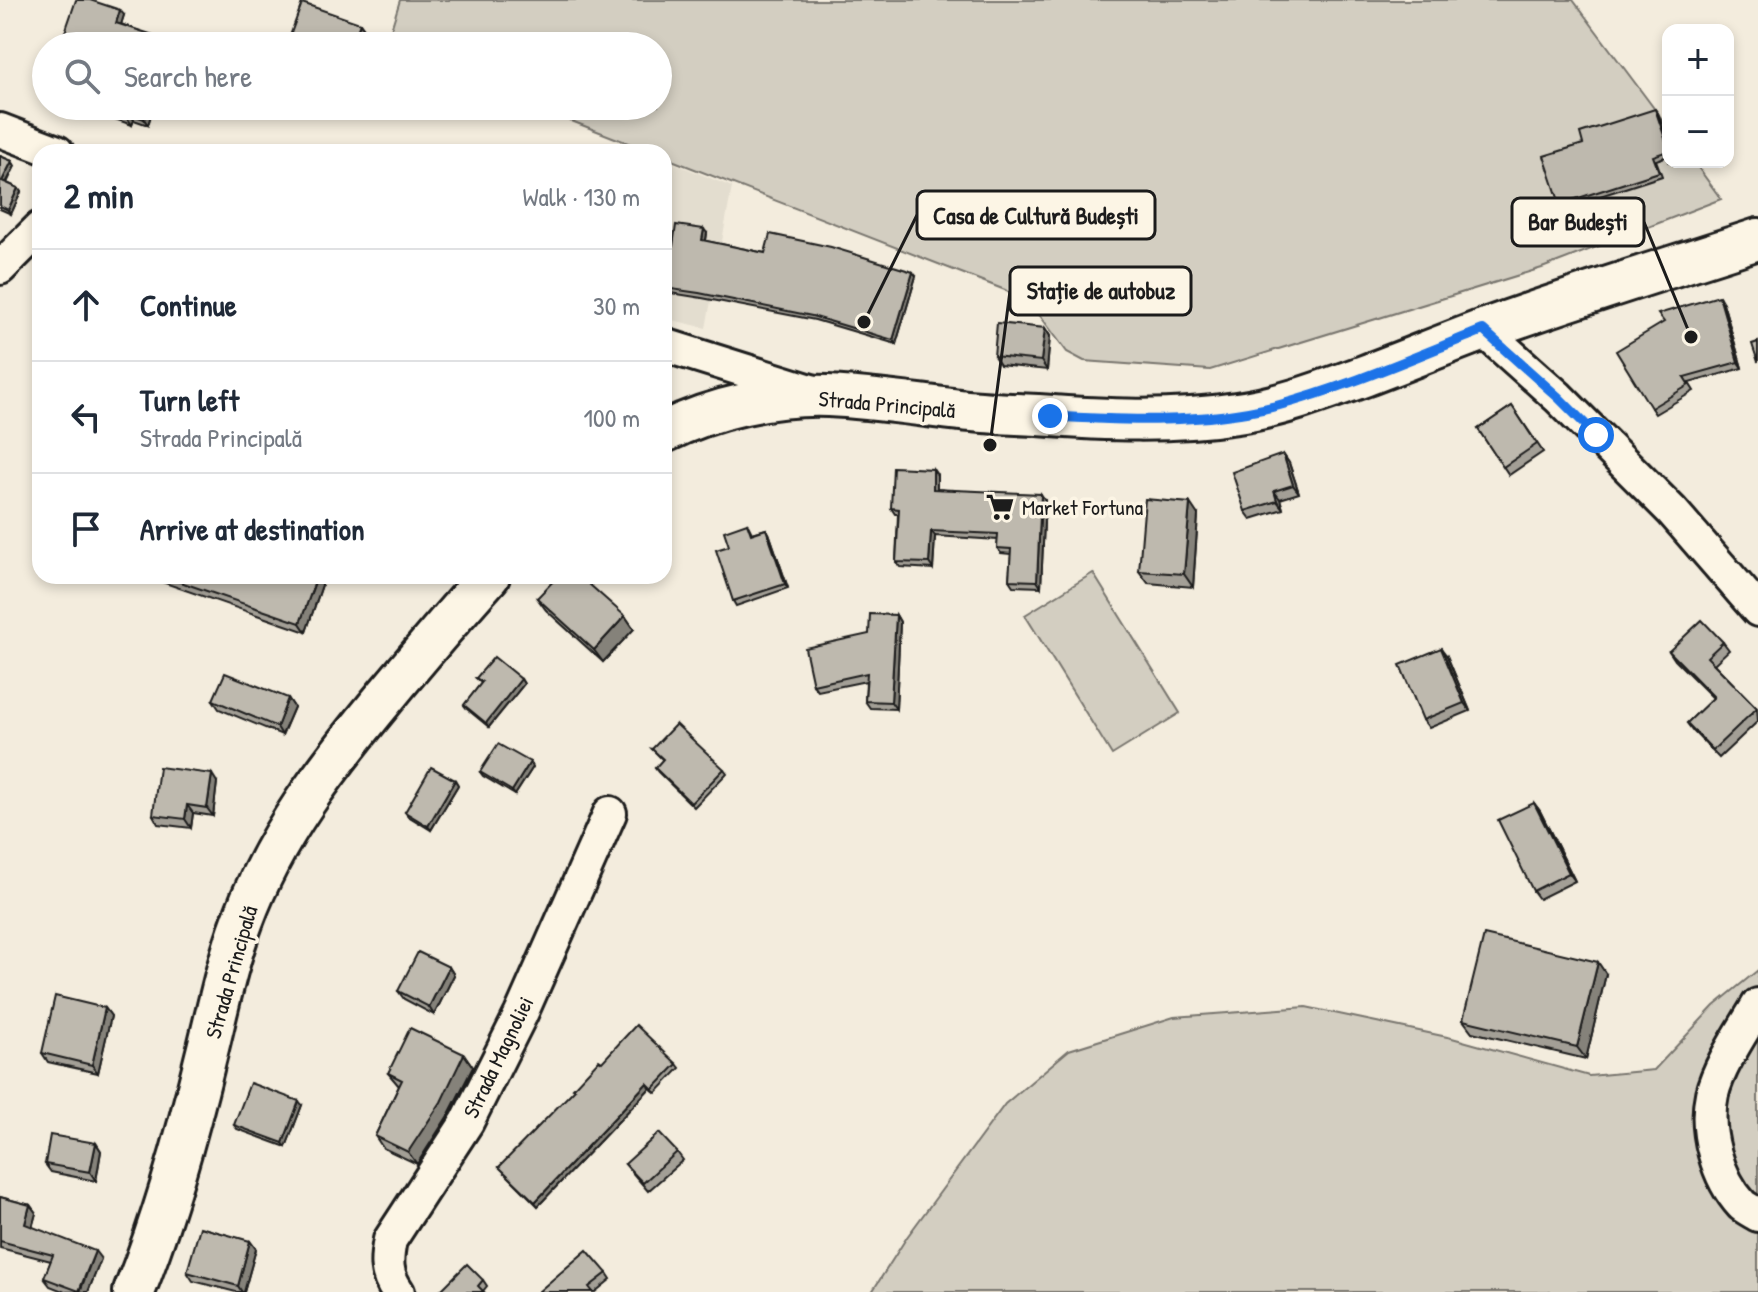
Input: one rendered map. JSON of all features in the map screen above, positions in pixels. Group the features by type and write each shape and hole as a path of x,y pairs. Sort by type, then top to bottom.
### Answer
{"main road":[{"name":"Strada Principală","path":"672,428 720,409 761,400 825,396 1079,418 1193,418 1238,413 1315,394 1534,312 1758,239"},
{"name":"Strada Principală","path":"134,1292 156,1238 176,1171 231,956 243,920 272,855 323,774 482,584"}],"street":[{"path":"0,130 36,144"},
{"path":"0,268 32,236"},
{"path":"1483,330 1558,397 1672,511 1758,610"},
{"path":"672,348 825,396"},
{"name":"Strada Magnoliei","path":"398,1292 386,1263 390,1240 467,1122 521,1014 610,813"},
{"path":"1758,1005 1725,1061 1712,1094 1710,1131 1716,1160 1727,1184 1744,1207 1758,1215"}],"shaded area":[{"path":"400,0 1573,0 1662,119 1662,168 1698,168 1721,199 1542,268 1210,370 1084,361 1067,352 1038,313 1005,290 672,160 672,144 630,144 569,120 672,120 672,32 390,32"},
{"path":"672,162 732,187 706,328 672,320"},
{"path":"1093,573 1180,713 1112,755 1025,615"},
{"path":"1758,970 1758,1292 872,1292 907,1237 1005,1104 1069,1050 1174,1017 1306,1007 1452,1038 1589,1076 1654,1070 1714,1006"}],"building":[{"path":"76,0 90,0 120,10 116,23 144,32 65,32"},
{"path":"302,3 360,23 357,32 291,32"},
{"path":"1655,109 1662,129 1662,153 1653,156 1659,172 1560,204 1544,156 1583,144 1580,133"},
{"path":"0,156 12,161 2,181 18,188 8,210 0,206"},
{"path":"676,225 704,229 702,240 765,253 770,234 831,247 913,272 893,340 812,316 672,289"},
{"path":"1719,296 1738,362 1684,377 1689,385 1651,408 1616,351 1664,322 1658,314"},
{"path":"997,323 1045,328 1041,361 994,356"},
{"path":"1758,342 1758,362 1752,344"},
{"path":"1512,406 1537,444 1503,467 1478,429"},
{"path":"1283,454 1293,485 1274,491 1277,501 1245,511 1232,472"},
{"path":"893,467 933,469 933,489 1041,494 1037,581 1009,580 1011,549 997,548 998,534 931,531 929,563 896,562 899,509 891,508"},
{"path":"1145,499 1190,503 1184,574 1139,571"},
{"path":"747,523 751,534 766,529 785,584 733,601 716,550 729,546 724,531"},
{"path":"186,584 314,584 300,623"},
{"path":"550,584 589,584 625,616 594,650 537,598"},
{"path":"870,614 896,615 891,702 865,701 867,673 813,685 805,648 869,634"},
{"path":"1702,620 1723,642 1707,657 1757,708 1713,750 1687,723 1714,697 1669,651"},
{"path":"1441,648 1464,703 1423,720 1400,665"},
{"path":"494,657 521,679 486,723 464,705 482,682 476,678"},
{"path":"225,673 288,698 277,727 213,700"},
{"path":"676,724 724,769 691,803 655,768 663,759 652,749"},
{"path":"498,744 530,762 512,791 480,772"},
{"path":"159,767 212,774 207,808 187,805 185,819 153,815"},
{"path":"431,767 455,780 428,826 405,812"},
{"path":"1534,803 1569,873 1533,891 1498,820"},
{"path":"1484,935 1598,962 1577,1047 1463,1020"},
{"path":"418,952 449,967 429,1007 398,991"},
{"path":"55,996 105,1008 92,1065 42,1053"},
{"path":"636,1025 677,1064 653,1089 647,1083 535,1202 499,1167"},
{"path":"410,1028 464,1054 441,1102 408,1152 375,1136 402,1080 388,1073"},
{"path":"250,1083 299,1101 283,1143 234,1125"},
{"path":"659,1133 677,1152 643,1183 625,1164"},
{"path":"50,1135 96,1143 90,1172 45,1164"},
{"path":"0,1197 30,1205 25,1224 95,1251 79,1291 44,1278 53,1255 0,1241"},
{"path":"200,1227 250,1241 238,1286 187,1272"},
{"path":"587,1250 607,1273 589,1287 593,1292 538,1292"},
{"path":"467,1264 483,1280 478,1286 484,1292 441,1292 440,1291"}],"place":[{"name":"Casa de Cultură Budești","path":"864,322"},
{"name":"Bar Budești","path":"1691,337"},
{"name":"Stație de autobuz","path":"990,445"},
{"name":"Market Fortuna","path":"1000,507"}],"route":[{"path":"1050,416 1193,418 1274,406 1315,394 1483,330 1596,435"}]}
